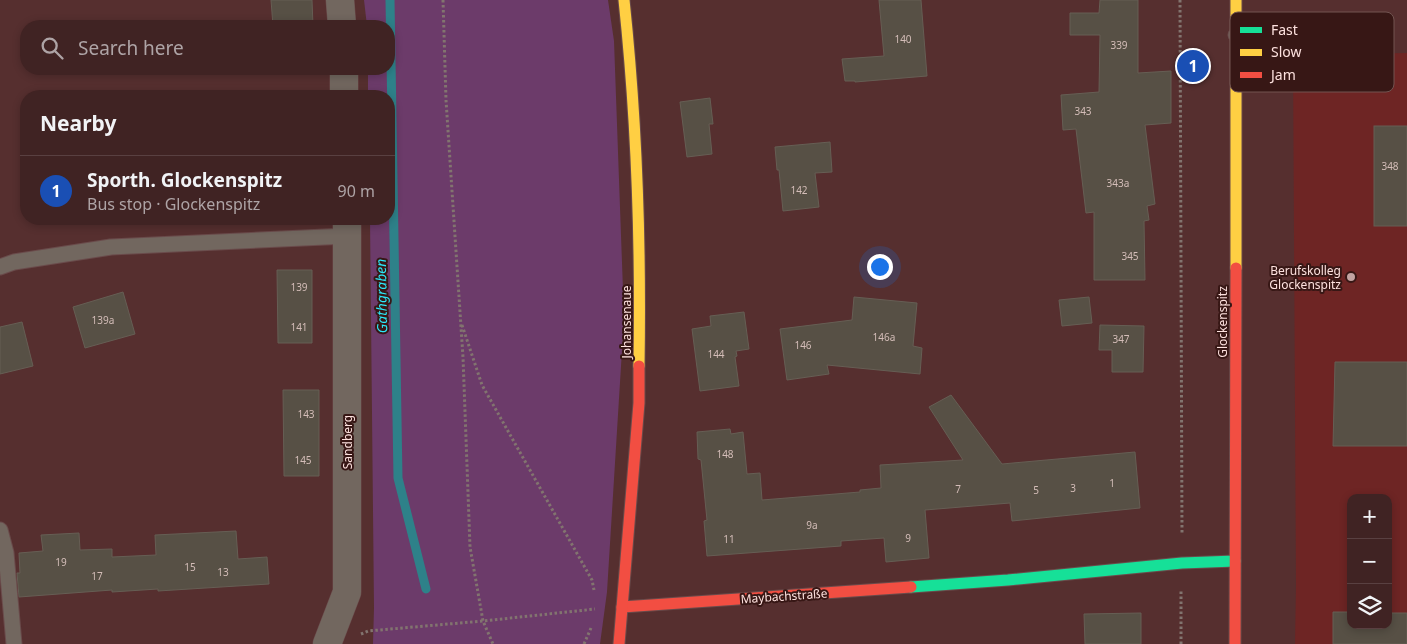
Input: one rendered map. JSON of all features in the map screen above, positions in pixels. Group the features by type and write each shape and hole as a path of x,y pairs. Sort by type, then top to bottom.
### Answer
{"street":[{"path":"340,0 342,20"},
{"name":"Johansenaue","path":"619,644 639,403 640,301 637,175 630,56 624,0"},
{"path":"344,75 344,90"},
{"name":"Glockenspitz","path":"1235,644 1236,92"},
{"name":"Sandberg","path":"327,644 347,592 347,228"},
{"name":"Maybachstraße","path":"622,607 1008,580 1182,563 1236,561"}],"lane":[{"name":"Sandberg","path":"0,266 14,262 111,247 347,228"},
{"path":"0,530 6,553 14,644"}],"path":[{"path":"443,0 446,100 460,320 470,547 483,621 493,644"},
{"path":"1180,0 1181,644"},
{"path":"460,320 482,385 592,580 599,609"},
{"path":"360,634 368,631 622,607"}],"shaded area":[{"path":"364,0 608,0 614,41 624,318 607,592 600,644 373,644 370,225 395,225 395,90 368,90 368,75 395,75 395,20 366,20"},
{"name":"Berufskolleg Glockenspitz","path":"1394,53 1407,53 1407,644 1295,644 1293,92 1394,92"}],"building":[{"path":"271,0 312,0 313,20 273,20"},
{"path":"879,0 921,0 927,76 855,82 845,81 842,59 884,56"},
{"path":"1100,0 1138,0 1138,73 1171,71 1171,123 1145,125 1155,204 1147,206 1149,220 1144,221 1145,280 1094,280 1094,212 1086,213 1076,129 1063,130 1061,95 1099,92 1100,35 1070,35 1070,13 1099,13"},
{"path":"710,98 713,124 709,124 712,154 687,157 680,102"},
{"path":"1374,126 1407,126 1407,226 1374,226"},
{"path":"830,142 832,172 815,173 819,207 783,211 775,147"},
{"path":"277,270 312,270 312,343 278,343"},
{"path":"123,292 135,334 85,348 73,307"},
{"path":"854,297 917,303 913,346 922,348 920,374 827,365 829,374 787,380 780,329 852,320"},
{"path":"1089,297 1092,323 1062,326 1059,300"},
{"path":"744,312 749,349 736,351 737,356 735,357 739,386 700,391 692,329 711,326 710,316"},
{"path":"22,322 33,366 0,374 0,327"},
{"path":"1100,325 1144,326 1143,372 1112,372 1112,350 1099,350"},
{"path":"1335,362 1407,362 1407,446 1333,446"},
{"path":"283,390 319,390 319,476 284,476"},
{"path":"951,395 1002,464 1135,452 1140,508 1012,521 1010,503 925,510 929,558 886,562 884,538 841,541 841,546 707,556 704,521 707,520 701,460 698,459 697,432 730,429 731,434 743,432 747,474 760,473 762,500 860,492 860,490 881,488 880,465 963,460 929,407"},
{"path":"236,531 238,559 267,557 269,584 158,591 158,589 112,592 112,590 19,597 17,573 20,573 19,553 43,551 41,535 79,533 80,550 112,549 112,557 156,555 155,535"},
{"path":"1333,612 1347,612 1347,629 1392,629 1392,613 1407,613 1407,644 1333,644"},
{"path":"1141,613 1141,644 1085,644 1084,614"}],"waterway":[{"name":"Gathgraben","path":"390,0 390,20"},
{"name":"Gathgraben","path":"391,75 392,90"},
{"name":"Gathgraben","path":"394,225 398,478 426,589"}],"traffic: fast":[{"path":"911,587 1008,580 1182,563 1235,561"}],"traffic: slow":[{"path":"624,0 637,183 639,366"},
{"path":"1236,0 1236,12"},
{"path":"1236,92 1236,268"}],"traffic: jam":[{"path":"1235,644 1236,268"},
{"path":"619,644 639,403 639,366"},
{"path":"622,607 911,587"}],"place":[{"name":"Sporth. Glockenspitz","path":"1193,66"},
{"name":"Berufskolleg Glockenspitz","path":"1351,277"}]}
